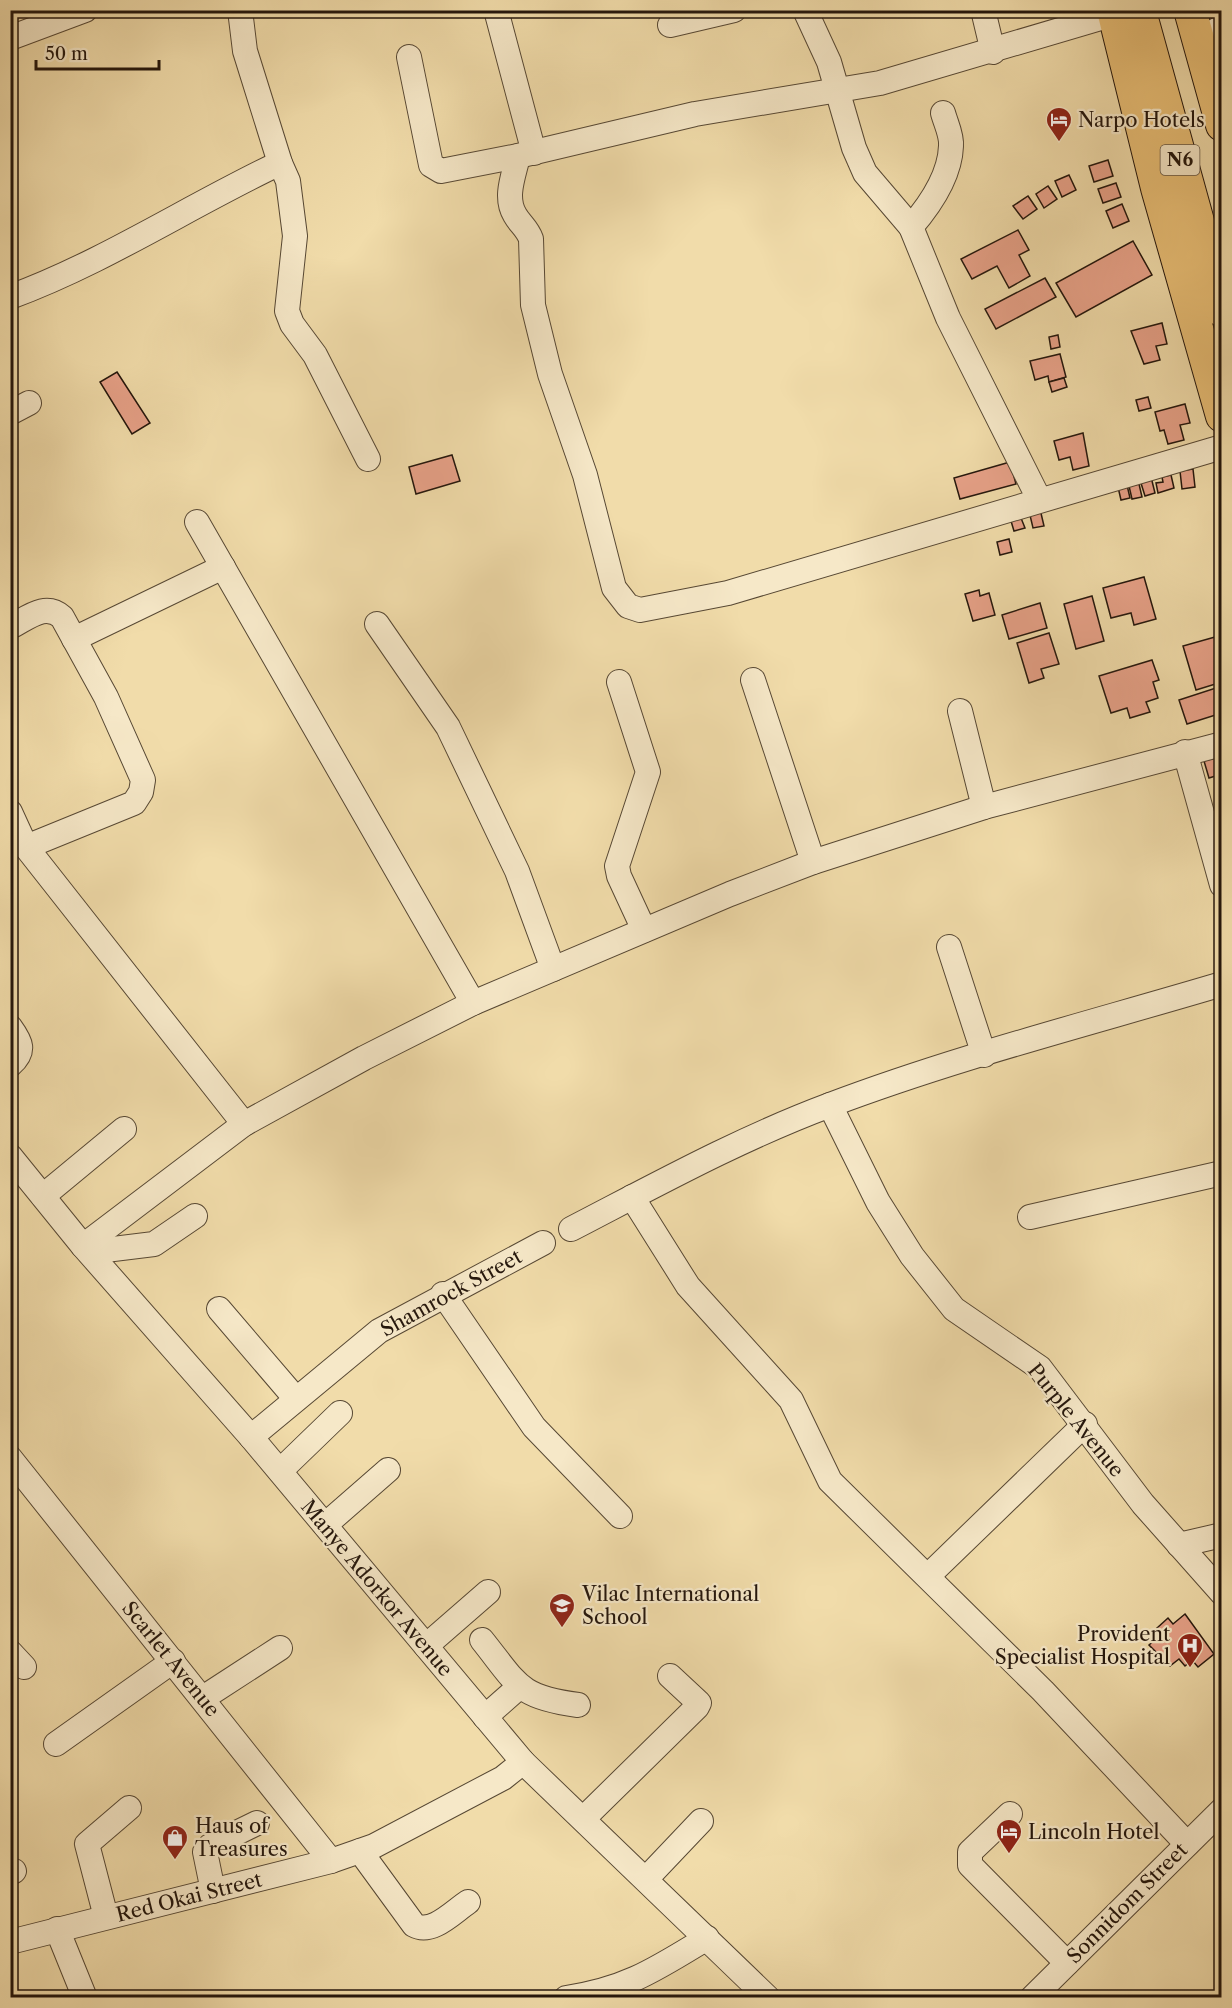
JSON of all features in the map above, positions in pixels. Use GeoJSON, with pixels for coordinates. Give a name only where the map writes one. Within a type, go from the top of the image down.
{"type":"FeatureCollection","features":[{"type":"Feature","properties":{"kind":"highway","name":"N6"},"geometry":{"type":"LineString","coordinates":[[1159,10],[1221,231]]}},
{"type":"Feature","properties":{"kind":"highway","name":"N6"},"geometry":{"type":"LineString","coordinates":[[1122,12],[1221,310]]}},
{"type":"Feature","properties":{"kind":"main road"},"geometry":{"type":"LineString","coordinates":[[1122,12],[1157,188],[1221,416]]}},
{"type":"Feature","properties":{"kind":"main road"},"geometry":{"type":"LineString","coordinates":[[1203,26],[1221,125]]}},
{"type":"Feature","properties":{"kind":"street"},"geometry":{"type":"LineString","coordinates":[[10,38],[85,10]]}},
{"type":"Feature","properties":{"kind":"street"},"geometry":{"type":"LineString","coordinates":[[240,10],[245,51],[280,163],[288,181],[295,236],[287,311],[292,324],[315,355],[368,459]]}},
{"type":"Feature","properties":{"kind":"street"},"geometry":{"type":"LineString","coordinates":[[496,10],[526,155],[510,201],[513,212],[527,229],[531,239],[534,305],[550,374],[585,475],[614,588],[628,606],[640,610],[728,593],[1039,499],[1221,447]]}},
{"type":"Feature","properties":{"kind":"street"},"geometry":{"type":"LineString","coordinates":[[670,25],[735,10]]}},
{"type":"Feature","properties":{"kind":"street"},"geometry":{"type":"LineString","coordinates":[[805,10],[829,62],[854,148],[865,173],[911,227],[948,318],[1039,499]]}},
{"type":"Feature","properties":{"kind":"street"},"geometry":{"type":"LineString","coordinates":[[983,10],[993,52]]}},
{"type":"Feature","properties":{"kind":"street"},"geometry":{"type":"LineString","coordinates":[[410,57],[431,165],[435,169],[456,170],[695,114],[880,83],[993,52],[1122,12]]}},
{"type":"Feature","properties":{"kind":"street"},"geometry":{"type":"LineString","coordinates":[[911,227],[930,203],[946,171],[951,144],[943,113]]}},
{"type":"Feature","properties":{"kind":"street"},"geometry":{"type":"LineString","coordinates":[[10,297],[39,287],[155,230],[223,190],[280,163]]}},
{"type":"Feature","properties":{"kind":"street"},"geometry":{"type":"LineString","coordinates":[[197,522],[473,1003]]}},
{"type":"Feature","properties":{"kind":"street"},"geometry":{"type":"LineString","coordinates":[[74,639],[223,567]]}},
{"type":"Feature","properties":{"kind":"street"},"geometry":{"type":"LineString","coordinates":[[10,627],[47,609],[54,610],[62,617],[106,697],[143,780],[141,792],[134,803],[26,847]]}},
{"type":"Feature","properties":{"kind":"street"},"geometry":{"type":"LineString","coordinates":[[377,624],[448,727],[517,871],[553,969]]}},
{"type":"Feature","properties":{"kind":"street"},"geometry":{"type":"LineString","coordinates":[[753,680],[813,862]]}},
{"type":"Feature","properties":{"kind":"street"},"geometry":{"type":"LineString","coordinates":[[619,682],[648,772],[617,866],[619,876],[644,930]]}},
{"type":"Feature","properties":{"kind":"street"},"geometry":{"type":"LineString","coordinates":[[960,711],[984,807]]}},
{"type":"Feature","properties":{"kind":"street"},"geometry":{"type":"LineString","coordinates":[[86,1249],[244,1124],[364,1058],[473,1003],[644,930],[813,862],[984,807],[1221,744]]}},
{"type":"Feature","properties":{"kind":"street"},"geometry":{"type":"LineString","coordinates":[[1185,752],[1221,885]]}},
{"type":"Feature","properties":{"kind":"street"},"geometry":{"type":"LineString","coordinates":[[10,812],[26,847],[244,1124]]}},
{"type":"Feature","properties":{"kind":"street"},"geometry":{"type":"LineString","coordinates":[[949,947],[984,1055]]}},
{"type":"Feature","properties":{"kind":"street"},"geometry":{"type":"LineString","coordinates":[[571,1229],[727,1147],[830,1105],[984,1055],[1221,984]]}},
{"type":"Feature","properties":{"kind":"street"},"geometry":{"type":"LineString","coordinates":[[10,1027],[21,1044],[22,1051],[10,1065]]}},
{"type":"Feature","properties":{"kind":"street","name":"Purple Avenue"},"geometry":{"type":"LineString","coordinates":[[830,1105],[878,1202],[912,1256],[954,1309],[1040,1368],[1085,1424],[1143,1504],[1221,1593]]}},
{"type":"Feature","properties":{"kind":"street"},"geometry":{"type":"LineString","coordinates":[[43,1196],[124,1129]]}},
{"type":"Feature","properties":{"kind":"street","name":"Manye Adorkor Avenue"},"geometry":{"type":"LineString","coordinates":[[10,1156],[86,1249],[280,1471],[523,1762],[768,1998]]}},
{"type":"Feature","properties":{"kind":"street"},"geometry":{"type":"LineString","coordinates":[[1030,1217],[1221,1173]]}},
{"type":"Feature","properties":{"kind":"street"},"geometry":{"type":"LineString","coordinates":[[632,1197],[688,1286],[791,1400],[830,1481],[1043,1691],[1187,1844]]}},
{"type":"Feature","properties":{"kind":"street"},"geometry":{"type":"LineString","coordinates":[[86,1249],[154,1244],[195,1216]]}},
{"type":"Feature","properties":{"kind":"street","name":"Shamrock Street"},"geometry":{"type":"LineString","coordinates":[[251,1437],[379,1331],[443,1294],[543,1243]]}},
{"type":"Feature","properties":{"kind":"street"},"geometry":{"type":"LineString","coordinates":[[443,1294],[534,1427],[620,1516]]}},
{"type":"Feature","properties":{"kind":"street"},"geometry":{"type":"LineString","coordinates":[[219,1310],[296,1399]]}},
{"type":"Feature","properties":{"kind":"street"},"geometry":{"type":"LineString","coordinates":[[280,1471],[340,1413]]}},
{"type":"Feature","properties":{"kind":"street"},"geometry":{"type":"LineString","coordinates":[[928,1576],[1085,1424]]}},
{"type":"Feature","properties":{"kind":"street"},"geometry":{"type":"LineString","coordinates":[[325,1525],[388,1470]]}},
{"type":"Feature","properties":{"kind":"street","name":"Scarlet Avenue"},"geometry":{"type":"LineString","coordinates":[[15,1471],[203,1698],[331,1861]]}},
{"type":"Feature","properties":{"kind":"street"},"geometry":{"type":"LineString","coordinates":[[1179,1545],[1221,1535]]}},
{"type":"Feature","properties":{"kind":"street"},"geometry":{"type":"LineString","coordinates":[[426,1646],[488,1592]]}},
{"type":"Feature","properties":{"kind":"street"},"geometry":{"type":"LineString","coordinates":[[482,1640],[519,1687],[543,1700],[578,1705]]}},
{"type":"Feature","properties":{"kind":"street"},"geometry":{"type":"LineString","coordinates":[[203,1698],[280,1648]]}},
{"type":"Feature","properties":{"kind":"street"},"geometry":{"type":"LineString","coordinates":[[56,1744],[173,1661]]}},
{"type":"Feature","properties":{"kind":"street"},"geometry":{"type":"LineString","coordinates":[[583,1819],[698,1707],[699,1703],[670,1676]]}},
{"type":"Feature","properties":{"kind":"street"},"geometry":{"type":"LineString","coordinates":[[485,1716],[519,1687]]}},
{"type":"Feature","properties":{"kind":"street","name":"Red Okai Street"},"geometry":{"type":"LineString","coordinates":[[10,1942],[331,1861],[360,1851],[490,1785],[523,1762]]}},
{"type":"Feature","properties":{"kind":"street"},"geometry":{"type":"LineString","coordinates":[[106,1917],[87,1844],[129,1808]]}},
{"type":"Feature","properties":{"kind":"street","name":"Sonnidom Street"},"geometry":{"type":"LineString","coordinates":[[1032,1998],[1221,1809]]}},
{"type":"Feature","properties":{"kind":"street"},"geometry":{"type":"LineString","coordinates":[[1010,1814],[970,1852],[970,1865],[1066,1963]]}},
{"type":"Feature","properties":{"kind":"street"},"geometry":{"type":"LineString","coordinates":[[646,1879],[700,1821]]}},
{"type":"Feature","properties":{"kind":"street"},"geometry":{"type":"LineString","coordinates":[[213,1891],[204,1852],[210,1846],[257,1823]]}},
{"type":"Feature","properties":{"kind":"street"},"geometry":{"type":"LineString","coordinates":[[360,1851],[414,1925],[421,1929],[430,1928],[468,1902]]}},
{"type":"Feature","properties":{"kind":"street"},"geometry":{"type":"LineString","coordinates":[[57,1929],[85,1998]]}},
{"type":"Feature","properties":{"kind":"street"},"geometry":{"type":"LineString","coordinates":[[566,1998],[598,1992],[640,1979],[707,1938]]}},
{"type":"Feature","properties":{"kind":"building"},"geometry":{"type":"Polygon","coordinates":[[[1108,160],[1113,176],[1094,182],[1089,166],[1108,160]]]}},
{"type":"Feature","properties":{"kind":"building"},"geometry":{"type":"Polygon","coordinates":[[[1069,175],[1076,190],[1062,197],[1055,181],[1069,175]]]}},
{"type":"Feature","properties":{"kind":"building"},"geometry":{"type":"Polygon","coordinates":[[[1116,183],[1121,197],[1103,203],[1098,189],[1116,183]]]}},
{"type":"Feature","properties":{"kind":"building"},"geometry":{"type":"Polygon","coordinates":[[[1048,186],[1057,199],[1044,208],[1036,194],[1048,186]]]}},
{"type":"Feature","properties":{"kind":"building"},"geometry":{"type":"Polygon","coordinates":[[[1028,196],[1037,209],[1023,219],[1013,206],[1028,196]]]}},
{"type":"Feature","properties":{"kind":"building"},"geometry":{"type":"Polygon","coordinates":[[[1122,204],[1129,221],[1113,228],[1106,211],[1122,204]]]}},
{"type":"Feature","properties":{"kind":"building"},"geometry":{"type":"Polygon","coordinates":[[[1018,230],[1029,250],[1019,255],[1030,276],[1009,288],[997,266],[972,279],[961,259],[1018,230]]]}},
{"type":"Feature","properties":{"kind":"building"},"geometry":{"type":"Polygon","coordinates":[[[1133,241],[1152,275],[1076,317],[1056,283],[1133,241]]]}},
{"type":"Feature","properties":{"kind":"building"},"geometry":{"type":"Polygon","coordinates":[[[1045,278],[1056,297],[996,329],[985,309],[1045,278]]]}},
{"type":"Feature","properties":{"kind":"building"},"geometry":{"type":"Polygon","coordinates":[[[1162,323],[1167,344],[1156,346],[1160,360],[1144,364],[1131,331],[1162,323]]]}},
{"type":"Feature","properties":{"kind":"building"},"geometry":{"type":"Polygon","coordinates":[[[1058,335],[1060,347],[1051,349],[1049,337],[1058,335]]]}},
{"type":"Feature","properties":{"kind":"building"},"geometry":{"type":"Polygon","coordinates":[[[1060,354],[1066,377],[1049,382],[1048,376],[1035,380],[1030,361],[1060,354]]]}},
{"type":"Feature","properties":{"kind":"building"},"geometry":{"type":"Polygon","coordinates":[[[117,372],[150,423],[132,434],[100,382],[117,372]]]}},
{"type":"Feature","properties":{"kind":"building"},"geometry":{"type":"Polygon","coordinates":[[[1064,378],[1067,387],[1052,392],[1049,382],[1064,378]]]}},
{"type":"Feature","properties":{"kind":"building"},"geometry":{"type":"Polygon","coordinates":[[[1148,397],[1151,408],[1139,411],[1136,400],[1148,397]]]}},
{"type":"Feature","properties":{"kind":"building"},"geometry":{"type":"Polygon","coordinates":[[[1185,404],[1190,423],[1180,425],[1184,440],[1168,444],[1164,430],[1160,431],[1155,412],[1185,404]]]}},
{"type":"Feature","properties":{"kind":"building"},"geometry":{"type":"Polygon","coordinates":[[[1083,433],[1089,466],[1073,470],[1070,457],[1059,460],[1054,441],[1083,433]]]}},
{"type":"Feature","properties":{"kind":"building"},"geometry":{"type":"Polygon","coordinates":[[[452,455],[460,481],[416,494],[409,467],[452,455]]]}},
{"type":"Feature","properties":{"kind":"building"},"geometry":{"type":"Polygon","coordinates":[[[1010,462],[1016,484],[960,499],[954,478],[1010,462]]]}},
{"type":"Feature","properties":{"kind":"building"},"geometry":{"type":"Polygon","coordinates":[[[1193,469],[1195,487],[1182,489],[1180,471],[1193,469]]]}},
{"type":"Feature","properties":{"kind":"building"},"geometry":{"type":"Polygon","coordinates":[[[1171,475],[1174,488],[1158,493],[1156,483],[1163,482],[1162,477],[1171,475]]]}},
{"type":"Feature","properties":{"kind":"building"},"geometry":{"type":"Polygon","coordinates":[[[1151,477],[1155,493],[1145,496],[1140,480],[1151,477]]]}},
{"type":"Feature","properties":{"kind":"building"},"geometry":{"type":"Polygon","coordinates":[[[1139,484],[1142,497],[1132,499],[1129,486],[1139,484]]]}},
{"type":"Feature","properties":{"kind":"building"},"geometry":{"type":"Polygon","coordinates":[[[1127,485],[1130,498],[1121,500],[1118,487],[1127,485]]]}},
{"type":"Feature","properties":{"kind":"building"},"geometry":{"type":"Polygon","coordinates":[[[1040,509],[1044,526],[1033,528],[1029,511],[1040,509]]]}},
{"type":"Feature","properties":{"kind":"building"},"geometry":{"type":"Polygon","coordinates":[[[1021,518],[1025,528],[1014,531],[1011,521],[1021,518]]]}},
{"type":"Feature","properties":{"kind":"building"},"geometry":{"type":"Polygon","coordinates":[[[1009,539],[1012,552],[1000,555],[997,542],[1009,539]]]}},
{"type":"Feature","properties":{"kind":"building"},"geometry":{"type":"Polygon","coordinates":[[[1144,577],[1156,619],[1134,625],[1131,613],[1111,618],[1103,588],[1144,577]]]}},
{"type":"Feature","properties":{"kind":"building"},"geometry":{"type":"Polygon","coordinates":[[[979,590],[980,596],[989,593],[995,615],[973,621],[965,594],[979,590]]]}},
{"type":"Feature","properties":{"kind":"building"},"geometry":{"type":"Polygon","coordinates":[[[1092,596],[1104,641],[1076,649],[1064,604],[1092,596]]]}},
{"type":"Feature","properties":{"kind":"building"},"geometry":{"type":"Polygon","coordinates":[[[1040,603],[1047,628],[1009,639],[1002,615],[1040,603]]]}},
{"type":"Feature","properties":{"kind":"building"},"geometry":{"type":"Polygon","coordinates":[[[1049,633],[1059,664],[1041,669],[1044,678],[1029,683],[1017,643],[1049,633]]]}},
{"type":"Feature","properties":{"kind":"building"},"geometry":{"type":"Polygon","coordinates":[[[1222,635],[1222,650],[1217,651],[1222,667],[1222,682],[1196,690],[1183,646],[1222,635]]]}},
{"type":"Feature","properties":{"kind":"building"},"geometry":{"type":"Polygon","coordinates":[[[1152,660],[1159,680],[1153,682],[1158,698],[1146,702],[1150,712],[1130,718],[1127,708],[1111,713],[1099,676],[1152,660]]]}},
{"type":"Feature","properties":{"kind":"building"},"geometry":{"type":"Polygon","coordinates":[[[1222,686],[1222,713],[1187,724],[1179,700],[1222,686]]]}},
{"type":"Feature","properties":{"kind":"building"},"geometry":{"type":"Polygon","coordinates":[[[1222,756],[1222,774],[1209,778],[1204,761],[1222,756]]]}},
{"type":"Feature","properties":{"kind":"building"},"geometry":{"type":"Polygon","coordinates":[[[1185,1614],[1214,1654],[1198,1667],[1192,1660],[1185,1666],[1179,1659],[1170,1666],[1149,1645],[1162,1634],[1157,1628],[1168,1618],[1173,1624],[1185,1614]]]}},
{"type":"Feature","properties":{"kind":"place","name":"Narpo Hotels"},"geometry":{"type":"Point","coordinates":[1059,143]}},
{"type":"Feature","properties":{"kind":"place","name":"Vilac International School"},"geometry":{"type":"Point","coordinates":[562,1629]}},
{"type":"Feature","properties":{"kind":"place","name":"Provident Specialist Hospital"},"geometry":{"type":"Point","coordinates":[1190,1669]}},
{"type":"Feature","properties":{"kind":"place","name":"Lincoln Hotel"},"geometry":{"type":"Point","coordinates":[1009,1855]}},
{"type":"Feature","properties":{"kind":"place","name":"Haus of Treasures"},"geometry":{"type":"Point","coordinates":[175,1861]}}]}
